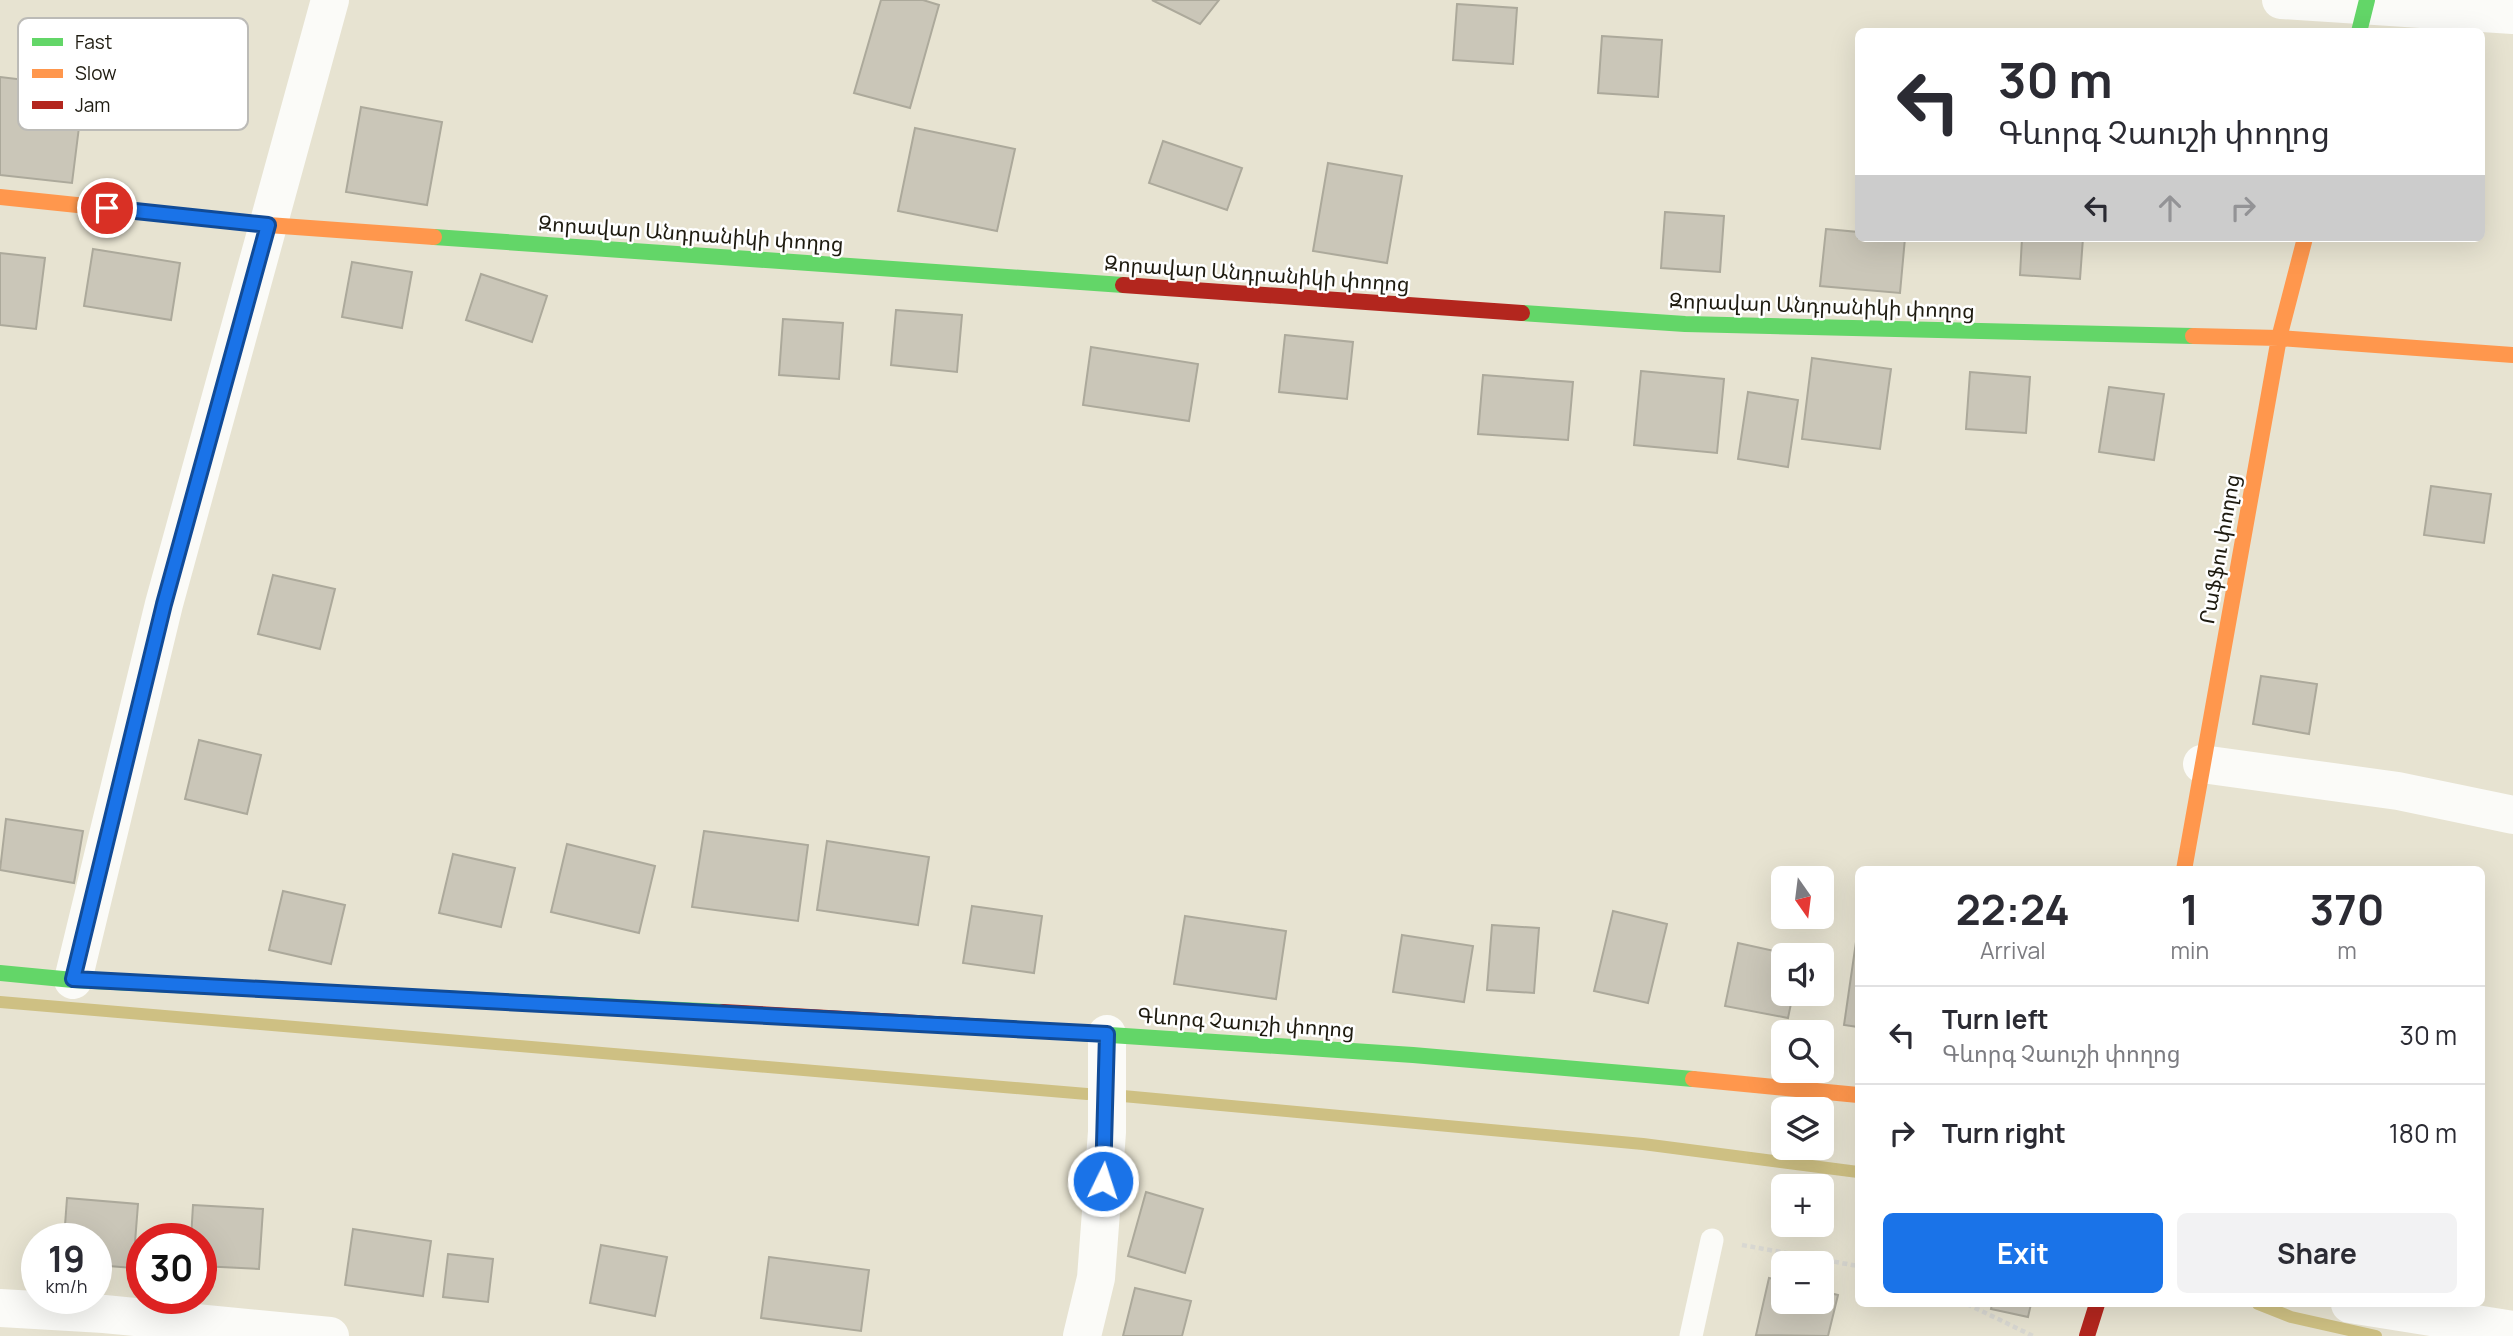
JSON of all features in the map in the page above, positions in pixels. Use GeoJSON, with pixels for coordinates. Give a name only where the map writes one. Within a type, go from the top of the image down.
{"type":"FeatureCollection","features":[{"type":"Feature","properties":{"kind":"street"},"geometry":{"type":"LineString","coordinates":[[73,979],[164,604],[330,0]]}},
{"type":"Feature","properties":{"kind":"street"},"geometry":{"type":"LineString","coordinates":[[2281,0],[2364,13],[2513,15]]}},
{"type":"Feature","properties":{"kind":"street","name":"Զորավար Անդրանիկի փողոց"},"geometry":{"type":"LineString","coordinates":[[0,197],[268,225],[1685,324],[2279,338],[2513,355]]}},
{"type":"Feature","properties":{"kind":"street","name":"Րաֆֆու փողոց"},"geometry":{"type":"LineString","coordinates":[[2185,866],[2279,338],[2304,242]]}},
{"type":"Feature","properties":{"kind":"street"},"geometry":{"type":"LineString","coordinates":[[2202,765],[2398,791],[2513,815]]}},
{"type":"Feature","properties":{"kind":"street","name":"Գևորգ Չաուշի փողոց"},"geometry":{"type":"LineString","coordinates":[[0,973],[1107,1034],[1610,1069],[1855,1095]]}},
{"type":"Feature","properties":{"kind":"street"},"geometry":{"type":"LineString","coordinates":[[1082,1336],[1096,1278],[1107,1132],[1107,1034]]}},
{"type":"Feature","properties":{"kind":"street"},"geometry":{"type":"LineString","coordinates":[[2087,1336],[2096,1307]]}},
{"type":"Feature","properties":{"kind":"street"},"geometry":{"type":"LineString","coordinates":[[2369,1307],[2513,1330]]}},
{"type":"Feature","properties":{"kind":"street"},"geometry":{"type":"LineString","coordinates":[[0,1308],[104,1314],[330,1336]]}},
{"type":"Feature","properties":{"kind":"lane"},"geometry":{"type":"LineString","coordinates":[[1691,1336],[1712,1240]]}},
{"type":"Feature","properties":{"kind":"path"},"geometry":{"type":"LineString","coordinates":[[1712,1240],[1855,1265]]}},
{"type":"Feature","properties":{"kind":"path"},"geometry":{"type":"LineString","coordinates":[[1973,1307],[2032,1336]]}},
{"type":"Feature","properties":{"kind":"building"},"geometry":{"type":"Polygon","coordinates":[[[881,0],[923,0],[939,5],[910,108],[854,93],[881,0]]]}},
{"type":"Feature","properties":{"kind":"building"},"geometry":{"type":"Polygon","coordinates":[[[1152,0],[1219,0],[1200,24],[1152,0]]]}},
{"type":"Feature","properties":{"kind":"building"},"geometry":{"type":"Polygon","coordinates":[[[1457,4],[1517,8],[1513,64],[1453,60],[1457,4]]]}},
{"type":"Feature","properties":{"kind":"building"},"geometry":{"type":"Polygon","coordinates":[[[1602,36],[1662,40],[1658,97],[1598,93],[1602,36]]]}},
{"type":"Feature","properties":{"kind":"building"},"geometry":{"type":"Polygon","coordinates":[[[0,77],[18,79],[18,130],[79,130],[72,183],[0,175],[0,77]]]}},
{"type":"Feature","properties":{"kind":"building"},"geometry":{"type":"Polygon","coordinates":[[[361,107],[442,122],[427,205],[346,192],[361,107]]]}},
{"type":"Feature","properties":{"kind":"building"},"geometry":{"type":"Polygon","coordinates":[[[915,128],[1015,149],[997,231],[898,211],[915,128]]]}},
{"type":"Feature","properties":{"kind":"building"},"geometry":{"type":"Polygon","coordinates":[[[1163,141],[1242,168],[1227,210],[1149,183],[1163,141]]]}},
{"type":"Feature","properties":{"kind":"building"},"geometry":{"type":"Polygon","coordinates":[[[1328,163],[1402,176],[1387,263],[1313,251],[1328,163]]]}},
{"type":"Feature","properties":{"kind":"building"},"geometry":{"type":"Polygon","coordinates":[[[1665,212],[1724,216],[1720,272],[1661,268],[1665,212]]]}},
{"type":"Feature","properties":{"kind":"building"},"geometry":{"type":"Polygon","coordinates":[[[1826,229],[1855,232],[1855,242],[1905,242],[1900,293],[1820,286],[1826,229]]]}},
{"type":"Feature","properties":{"kind":"building"},"geometry":{"type":"Polygon","coordinates":[[[2022,242],[2083,242],[2080,279],[2020,275],[2022,242]]]}},
{"type":"Feature","properties":{"kind":"building"},"geometry":{"type":"Polygon","coordinates":[[[93,249],[180,263],[171,320],[84,306],[93,249]]]}},
{"type":"Feature","properties":{"kind":"building"},"geometry":{"type":"Polygon","coordinates":[[[0,253],[45,258],[36,329],[0,325],[0,253]]]}},
{"type":"Feature","properties":{"kind":"building"},"geometry":{"type":"Polygon","coordinates":[[[352,262],[412,272],[402,328],[342,317],[352,262]]]}},
{"type":"Feature","properties":{"kind":"building"},"geometry":{"type":"Polygon","coordinates":[[[481,274],[547,296],[532,342],[466,320],[481,274]]]}},
{"type":"Feature","properties":{"kind":"building"},"geometry":{"type":"Polygon","coordinates":[[[896,310],[962,315],[957,372],[891,365],[896,310]]]}},
{"type":"Feature","properties":{"kind":"building"},"geometry":{"type":"Polygon","coordinates":[[[783,319],[843,323],[839,379],[779,375],[783,319]]]}},
{"type":"Feature","properties":{"kind":"building"},"geometry":{"type":"Polygon","coordinates":[[[1285,335],[1353,342],[1347,399],[1279,392],[1285,335]]]}},
{"type":"Feature","properties":{"kind":"building"},"geometry":{"type":"Polygon","coordinates":[[[1091,347],[1198,364],[1189,421],[1083,405],[1091,347]]]}},
{"type":"Feature","properties":{"kind":"building"},"geometry":{"type":"Polygon","coordinates":[[[1812,358],[1891,369],[1880,449],[1802,439],[1812,358]]]}},
{"type":"Feature","properties":{"kind":"building"},"geometry":{"type":"Polygon","coordinates":[[[1641,371],[1724,379],[1717,453],[1634,445],[1641,371]]]}},
{"type":"Feature","properties":{"kind":"building"},"geometry":{"type":"Polygon","coordinates":[[[1970,372],[2030,377],[2026,433],[1966,429],[1970,372]]]}},
{"type":"Feature","properties":{"kind":"building"},"geometry":{"type":"Polygon","coordinates":[[[1483,375],[1573,382],[1568,440],[1478,434],[1483,375]]]}},
{"type":"Feature","properties":{"kind":"building"},"geometry":{"type":"Polygon","coordinates":[[[2109,387],[2164,394],[2154,460],[2099,452],[2109,387]]]}},
{"type":"Feature","properties":{"kind":"building"},"geometry":{"type":"Polygon","coordinates":[[[1748,392],[1798,400],[1788,467],[1738,459],[1748,392]]]}},
{"type":"Feature","properties":{"kind":"building"},"geometry":{"type":"Polygon","coordinates":[[[2431,486],[2491,494],[2484,543],[2424,535],[2431,486]]]}},
{"type":"Feature","properties":{"kind":"building"},"geometry":{"type":"Polygon","coordinates":[[[273,575],[335,589],[320,649],[258,634],[273,575]]]}},
{"type":"Feature","properties":{"kind":"building"},"geometry":{"type":"Polygon","coordinates":[[[2261,676],[2317,684],[2309,734],[2253,724],[2261,676]]]}},
{"type":"Feature","properties":{"kind":"building"},"geometry":{"type":"Polygon","coordinates":[[[199,740],[261,755],[247,814],[185,799],[199,740]]]}},
{"type":"Feature","properties":{"kind":"building"},"geometry":{"type":"Polygon","coordinates":[[[6,819],[83,831],[74,883],[0,870],[6,819]]]}},
{"type":"Feature","properties":{"kind":"building"},"geometry":{"type":"Polygon","coordinates":[[[704,831],[808,845],[798,921],[692,907],[704,831]]]}},
{"type":"Feature","properties":{"kind":"building"},"geometry":{"type":"Polygon","coordinates":[[[827,841],[929,857],[918,925],[817,910],[827,841]]]}},
{"type":"Feature","properties":{"kind":"building"},"geometry":{"type":"Polygon","coordinates":[[[567,844],[655,866],[639,933],[551,912],[567,844]]]}},
{"type":"Feature","properties":{"kind":"building"},"geometry":{"type":"Polygon","coordinates":[[[453,854],[515,868],[501,927],[439,913],[453,854]]]}},
{"type":"Feature","properties":{"kind":"building"},"geometry":{"type":"Polygon","coordinates":[[[283,891],[345,905],[331,964],[269,950],[283,891]]]}},
{"type":"Feature","properties":{"kind":"building"},"geometry":{"type":"Polygon","coordinates":[[[972,906],[1042,916],[1034,973],[963,963],[972,906]]]}},
{"type":"Feature","properties":{"kind":"building"},"geometry":{"type":"Polygon","coordinates":[[[1613,911],[1667,924],[1648,1003],[1594,991],[1613,911]]]}},
{"type":"Feature","properties":{"kind":"building"},"geometry":{"type":"Polygon","coordinates":[[[1185,916],[1286,931],[1276,999],[1174,984],[1185,916]]]}},
{"type":"Feature","properties":{"kind":"building"},"geometry":{"type":"Polygon","coordinates":[[[1492,925],[1539,928],[1534,993],[1487,990],[1492,925]]]}},
{"type":"Feature","properties":{"kind":"building"},"geometry":{"type":"Polygon","coordinates":[[[1402,935],[1473,946],[1464,1002],[1393,992],[1402,935]]]}},
{"type":"Feature","properties":{"kind":"building"},"geometry":{"type":"Polygon","coordinates":[[[1738,943],[1771,950],[1771,1006],[1790,1006],[1788,1018],[1725,1006],[1738,943]]]}},
{"type":"Feature","properties":{"kind":"building"},"geometry":{"type":"Polygon","coordinates":[[[1855,949],[1855,1027],[1844,1025],[1855,949]]]}},
{"type":"Feature","properties":{"kind":"building"},"geometry":{"type":"Polygon","coordinates":[[[1146,1192],[1203,1209],[1185,1273],[1128,1256],[1146,1192]]]}},
{"type":"Feature","properties":{"kind":"building"},"geometry":{"type":"Polygon","coordinates":[[[67,1198],[138,1204],[137,1223],[126,1223],[126,1267],[112,1266],[112,1223],[65,1223],[67,1198]]]}},
{"type":"Feature","properties":{"kind":"building"},"geometry":{"type":"Polygon","coordinates":[[[193,1205],[263,1209],[259,1269],[217,1267],[217,1223],[192,1223],[193,1205]]]}},
{"type":"Feature","properties":{"kind":"building"},"geometry":{"type":"Polygon","coordinates":[[[353,1229],[431,1241],[423,1296],[345,1285],[353,1229]]]}},
{"type":"Feature","properties":{"kind":"building"},"geometry":{"type":"Polygon","coordinates":[[[601,1245],[667,1257],[655,1316],[590,1303],[601,1245]]]}},
{"type":"Feature","properties":{"kind":"building"},"geometry":{"type":"Polygon","coordinates":[[[448,1254],[493,1259],[488,1302],[443,1297],[448,1254]]]}},
{"type":"Feature","properties":{"kind":"building"},"geometry":{"type":"Polygon","coordinates":[[[769,1257],[869,1270],[861,1331],[761,1318],[769,1257]]]}},
{"type":"Feature","properties":{"kind":"building"},"geometry":{"type":"Polygon","coordinates":[[[1769,1278],[1771,1314],[1833,1314],[1828,1336],[1756,1335],[1769,1278]]]}},
{"type":"Feature","properties":{"kind":"building"},"geometry":{"type":"Polygon","coordinates":[[[1135,1288],[1191,1301],[1182,1336],[1123,1336],[1135,1288]]]}},
{"type":"Feature","properties":{"kind":"building"},"geometry":{"type":"Polygon","coordinates":[[[1834,1294],[1838,1295],[1834,1311],[1834,1294]]]}},
{"type":"Feature","properties":{"kind":"building"},"geometry":{"type":"Polygon","coordinates":[[[1991,1307],[2030,1307],[2028,1317],[1991,1307]]]}},
{"type":"Feature","properties":{"kind":"waterway"},"geometry":{"type":"LineString","coordinates":[[0,1002],[1087,1094]]}},
{"type":"Feature","properties":{"kind":"waterway"},"geometry":{"type":"LineString","coordinates":[[1112,1095],[1643,1144],[1855,1172]]}},
{"type":"Feature","properties":{"kind":"waterway"},"geometry":{"type":"LineString","coordinates":[[2266,1307],[2291,1317],[2376,1336]]}},
{"type":"Feature","properties":{"kind":"traffic: fast"},"geometry":{"type":"LineString","coordinates":[[2360,28],[2367,0]]}},
{"type":"Feature","properties":{"kind":"traffic: fast"},"geometry":{"type":"LineString","coordinates":[[434,237],[1123,285]]}},
{"type":"Feature","properties":{"kind":"traffic: fast"},"geometry":{"type":"LineString","coordinates":[[1522,313],[1685,324],[2193,336]]}},
{"type":"Feature","properties":{"kind":"traffic: fast"},"geometry":{"type":"LineString","coordinates":[[0,973],[73,980],[723,1012]]}},
{"type":"Feature","properties":{"kind":"traffic: fast"},"geometry":{"type":"LineString","coordinates":[[988,1027],[1413,1055],[1693,1079]]}},
{"type":"Feature","properties":{"kind":"traffic: slow"},"geometry":{"type":"LineString","coordinates":[[0,197],[268,225],[434,237]]}},
{"type":"Feature","properties":{"kind":"traffic: slow"},"geometry":{"type":"LineString","coordinates":[[2185,866],[2279,338],[2304,242]]}},
{"type":"Feature","properties":{"kind":"traffic: slow"},"geometry":{"type":"LineString","coordinates":[[2193,336],[2279,338],[2513,355]]}},
{"type":"Feature","properties":{"kind":"traffic: slow"},"geometry":{"type":"LineString","coordinates":[[1693,1079],[1855,1095]]}},
{"type":"Feature","properties":{"kind":"traffic: jam"},"geometry":{"type":"LineString","coordinates":[[1123,285],[1522,313]]}},
{"type":"Feature","properties":{"kind":"traffic: jam"},"geometry":{"type":"LineString","coordinates":[[723,1012],[988,1027]]}},
{"type":"Feature","properties":{"kind":"traffic: jam"},"geometry":{"type":"LineString","coordinates":[[2087,1336],[2096,1307]]}},
{"type":"Feature","properties":{"kind":"route"},"geometry":{"type":"LineString","coordinates":[[107,208],[268,225],[164,604],[73,979],[1107,1034],[1107,1132],[1103,1181]]}}]}
